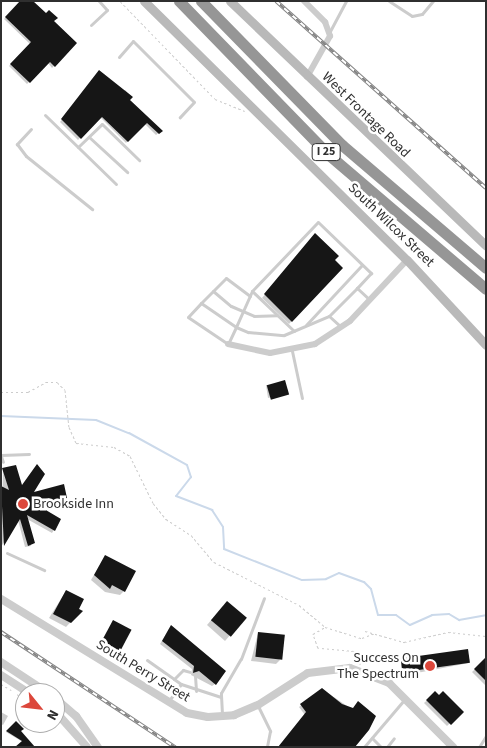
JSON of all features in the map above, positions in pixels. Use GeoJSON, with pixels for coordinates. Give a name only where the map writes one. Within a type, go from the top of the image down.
{"type":"FeatureCollection","features":[{"type":"Feature","properties":{"kind":"highway","name":"I 25"},"geometry":{"type":"LineString","coordinates":[[179,1],[329,155],[486,289]]}},
{"type":"Feature","properties":{"kind":"highway","name":"I 25"},"geometry":{"type":"LineString","coordinates":[[201,1],[342,145],[486,268]]}},
{"type":"Feature","properties":{"kind":"main road","name":"South Wilcox Street"},"geometry":{"type":"LineString","coordinates":[[144,1],[258,115],[408,260],[486,345]]}},
{"type":"Feature","properties":{"kind":"main road","name":"West Frontage Road"},"geometry":{"type":"LineString","coordinates":[[230,1],[307,78],[486,246]]}},
{"type":"Feature","properties":{"kind":"street"},"geometry":{"type":"LineString","coordinates":[[304,1],[329,33],[307,78]]}},
{"type":"Feature","properties":{"kind":"street"},"geometry":{"type":"LineString","coordinates":[[228,344],[255,352],[292,351],[315,344],[342,328],[408,260]]}},
{"type":"Feature","properties":{"kind":"street","name":"South Perry Street"},"geometry":{"type":"LineString","coordinates":[[1,599],[167,703],[197,716],[222,717],[258,706],[308,672],[330,667],[359,670],[383,678],[406,698],[453,747]]}},
{"type":"Feature","properties":{"kind":"street"},"geometry":{"type":"LineString","coordinates":[[1,662],[33,683]]}},
{"type":"Feature","properties":{"kind":"street"},"geometry":{"type":"LineString","coordinates":[[1,675],[15,684]]}},
{"type":"Feature","properties":{"kind":"street"},"geometry":{"type":"LineString","coordinates":[[65,707],[76,716],[98,747]]}},
{"type":"Feature","properties":{"kind":"street"},"geometry":{"type":"LineString","coordinates":[[65,722],[87,747]]}},
{"type":"Feature","properties":{"kind":"lane"},"geometry":{"type":"LineString","coordinates":[[91,24],[107,10],[99,1]]}},
{"type":"Feature","properties":{"kind":"lane"},"geometry":{"type":"LineString","coordinates":[[329,33],[346,1]]}},
{"type":"Feature","properties":{"kind":"lane"},"geometry":{"type":"LineString","coordinates":[[389,1],[412,16],[422,14],[433,1]]}},
{"type":"Feature","properties":{"kind":"lane"},"geometry":{"type":"LineString","coordinates":[[119,57],[133,42],[194,102],[180,117]]}},
{"type":"Feature","properties":{"kind":"lane"},"geometry":{"type":"LineString","coordinates":[[45,115],[116,184]]}},
{"type":"Feature","properties":{"kind":"lane"},"geometry":{"type":"LineString","coordinates":[[78,147],[102,124],[138,160]]}},
{"type":"Feature","properties":{"kind":"lane"},"geometry":{"type":"LineString","coordinates":[[31,129],[17,144],[92,209]]}},
{"type":"Feature","properties":{"kind":"lane"},"geometry":{"type":"LineString","coordinates":[[89,137],[127,172]]}},
{"type":"Feature","properties":{"kind":"lane"},"geometry":{"type":"LineString","coordinates":[[201,303],[236,327],[265,335],[294,332],[330,316],[371,273],[318,222],[252,291],[250,296],[243,312],[236,327],[228,344],[188,317],[201,303],[226,278],[250,296]]}},
{"type":"Feature","properties":{"kind":"lane"},"geometry":{"type":"LineString","coordinates":[[304,327],[362,265]]}},
{"type":"Feature","properties":{"kind":"lane"},"geometry":{"type":"LineString","coordinates":[[357,288],[370,300]]}},
{"type":"Feature","properties":{"kind":"lane"},"geometry":{"type":"LineString","coordinates":[[213,291],[243,312],[265,318],[277,315]]}},
{"type":"Feature","properties":{"kind":"lane"},"geometry":{"type":"LineString","coordinates":[[252,291],[294,332]]}},
{"type":"Feature","properties":{"kind":"lane"},"geometry":{"type":"LineString","coordinates":[[330,316],[342,328]]}},
{"type":"Feature","properties":{"kind":"lane"},"geometry":{"type":"LineString","coordinates":[[292,351],[302,398]]}},
{"type":"Feature","properties":{"kind":"lane"},"geometry":{"type":"LineString","coordinates":[[2,462],[1,456],[29,454]]}},
{"type":"Feature","properties":{"kind":"lane"},"geometry":{"type":"LineString","coordinates":[[7,553],[44,570]]}},
{"type":"Feature","properties":{"kind":"lane"},"geometry":{"type":"LineString","coordinates":[[222,717],[221,697],[264,598]]}},
{"type":"Feature","properties":{"kind":"lane"},"geometry":{"type":"LineString","coordinates":[[147,660],[181,684],[196,691],[221,697]]}},
{"type":"Feature","properties":{"kind":"lane"},"geometry":{"type":"LineString","coordinates":[[174,679],[183,670],[190,672]]}},
{"type":"Feature","properties":{"kind":"lane"},"geometry":{"type":"LineString","coordinates":[[195,676],[196,691]]}},
{"type":"Feature","properties":{"kind":"lane"},"geometry":{"type":"LineString","coordinates":[[167,703],[181,684]]}},
{"type":"Feature","properties":{"kind":"lane"},"geometry":{"type":"LineString","coordinates":[[364,747],[406,698]]}},
{"type":"Feature","properties":{"kind":"lane"},"geometry":{"type":"LineString","coordinates":[[258,706],[270,731],[267,747]]}},
{"type":"Feature","properties":{"kind":"lane"},"geometry":{"type":"LineString","coordinates":[[479,747],[486,736]]}},
{"type":"Feature","properties":{"kind":"lane"},"geometry":{"type":"LineString","coordinates":[[372,738],[381,747]]}},
{"type":"Feature","properties":{"kind":"lane"},"geometry":{"type":"LineString","coordinates":[[387,747],[394,738]]}},
{"type":"Feature","properties":{"kind":"lane"},"geometry":{"type":"LineString","coordinates":[[482,742],[486,746]]}},
{"type":"Feature","properties":{"kind":"path"},"geometry":{"type":"LineString","coordinates":[[120,1],[215,99],[230,108],[258,115]]}},
{"type":"Feature","properties":{"kind":"path"},"geometry":{"type":"LineString","coordinates":[[1,392],[28,392],[46,382],[57,382],[65,390],[69,423],[76,443],[114,447],[130,456],[153,503],[166,519],[191,535],[214,562],[299,605],[324,627],[362,638],[375,633]]}},
{"type":"Feature","properties":{"kind":"path"},"geometry":{"type":"LineString","coordinates":[[324,627],[314,634],[315,646],[357,653],[359,670]]}},
{"type":"Feature","properties":{"kind":"path"},"geometry":{"type":"LineString","coordinates":[[365,631],[404,642],[448,632],[486,636]]}},
{"type":"Feature","properties":{"kind":"path"},"geometry":{"type":"LineString","coordinates":[[1,684],[15,694]]}},
{"type":"Feature","properties":{"kind":"building"},"geometry":{"type":"Polygon","coordinates":[[[20,1],[33,1],[46,13],[49,10],[58,18],[54,21],[77,43],[55,67],[50,62],[30,83],[10,64],[31,42],[5,17],[20,1]]]}},
{"type":"Feature","properties":{"kind":"building"},"geometry":{"type":"Polygon","coordinates":[[[99,70],[133,97],[130,100],[163,131],[159,134],[147,123],[128,142],[102,117],[81,139],[61,119],[99,70]]]}},
{"type":"Feature","properties":{"kind":"building"},"geometry":{"type":"Polygon","coordinates":[[[315,233],[339,256],[335,260],[343,268],[292,322],[264,294],[315,233]]]}},
{"type":"Feature","properties":{"kind":"building"},"geometry":{"type":"Polygon","coordinates":[[[285,380],[289,394],[271,400],[267,385],[285,380]]]}},
{"type":"Feature","properties":{"kind":"building","name":"Brookside Inn"},"geometry":{"type":"Polygon","coordinates":[[[37,464],[45,474],[34,492],[64,484],[67,498],[39,506],[61,519],[55,531],[27,515],[35,543],[28,546],[20,519],[4,546],[1,486],[9,490],[2,468],[16,465],[22,485],[37,464]]]}},
{"type":"Feature","properties":{"kind":"building"},"geometry":{"type":"Polygon","coordinates":[[[105,555],[136,571],[125,592],[112,585],[110,589],[94,575],[105,555]]]}},
{"type":"Feature","properties":{"kind":"building"},"geometry":{"type":"Polygon","coordinates":[[[66,590],[84,599],[79,609],[83,611],[71,623],[53,614],[66,590]]]}},
{"type":"Feature","properties":{"kind":"building"},"geometry":{"type":"Polygon","coordinates":[[[227,601],[247,618],[231,637],[211,620],[227,601]]]}},
{"type":"Feature","properties":{"kind":"building"},"geometry":{"type":"Polygon","coordinates":[[[113,620],[132,630],[119,654],[100,644],[113,620]]]}},
{"type":"Feature","properties":{"kind":"building"},"geometry":{"type":"Polygon","coordinates":[[[171,625],[226,671],[216,685],[199,671],[193,673],[194,666],[162,641],[171,625]]]}},
{"type":"Feature","properties":{"kind":"building"},"geometry":{"type":"Polygon","coordinates":[[[258,632],[285,635],[282,660],[255,657],[258,632]]]}},
{"type":"Feature","properties":{"kind":"building"},"geometry":{"type":"Polygon","coordinates":[[[468,649],[470,663],[403,672],[401,658],[468,649]]]}},
{"type":"Feature","properties":{"kind":"building"},"geometry":{"type":"Polygon","coordinates":[[[486,657],[486,681],[474,669],[486,657]]]}},
{"type":"Feature","properties":{"kind":"building"},"geometry":{"type":"Polygon","coordinates":[[[322,688],[342,704],[353,708],[358,701],[376,716],[369,730],[355,747],[278,747],[306,712],[300,704],[322,688]]]}},
{"type":"Feature","properties":{"kind":"building"},"geometry":{"type":"Polygon","coordinates":[[[435,691],[439,695],[443,691],[464,712],[451,725],[426,700],[435,691]]]}},
{"type":"Feature","properties":{"kind":"building"},"geometry":{"type":"Polygon","coordinates":[[[15,722],[15,733],[23,733],[35,747],[15,747],[22,741],[6,731],[15,722]]]}},
{"type":"Feature","properties":{"kind":"waterway"},"geometry":{"type":"LineString","coordinates":[[1,416],[96,420],[129,433],[187,465],[191,477],[176,496],[212,510],[223,527],[224,549],[302,580],[326,579],[339,573],[364,582],[371,589],[378,615],[396,615],[410,625],[432,615],[449,614],[459,620],[486,615]]}},
{"type":"Feature","properties":{"kind":"railway"},"geometry":{"type":"LineString","coordinates":[[276,1],[486,188]]}},
{"type":"Feature","properties":{"kind":"railway"},"geometry":{"type":"LineString","coordinates":[[1,632],[175,747]]}},
{"type":"Feature","properties":{"kind":"place","name":"Brookside Inn"},"geometry":{"type":"Point","coordinates":[23,504]}},
{"type":"Feature","properties":{"kind":"place","name":"Success On The Spectrum"},"geometry":{"type":"Point","coordinates":[430,666]}}]}
